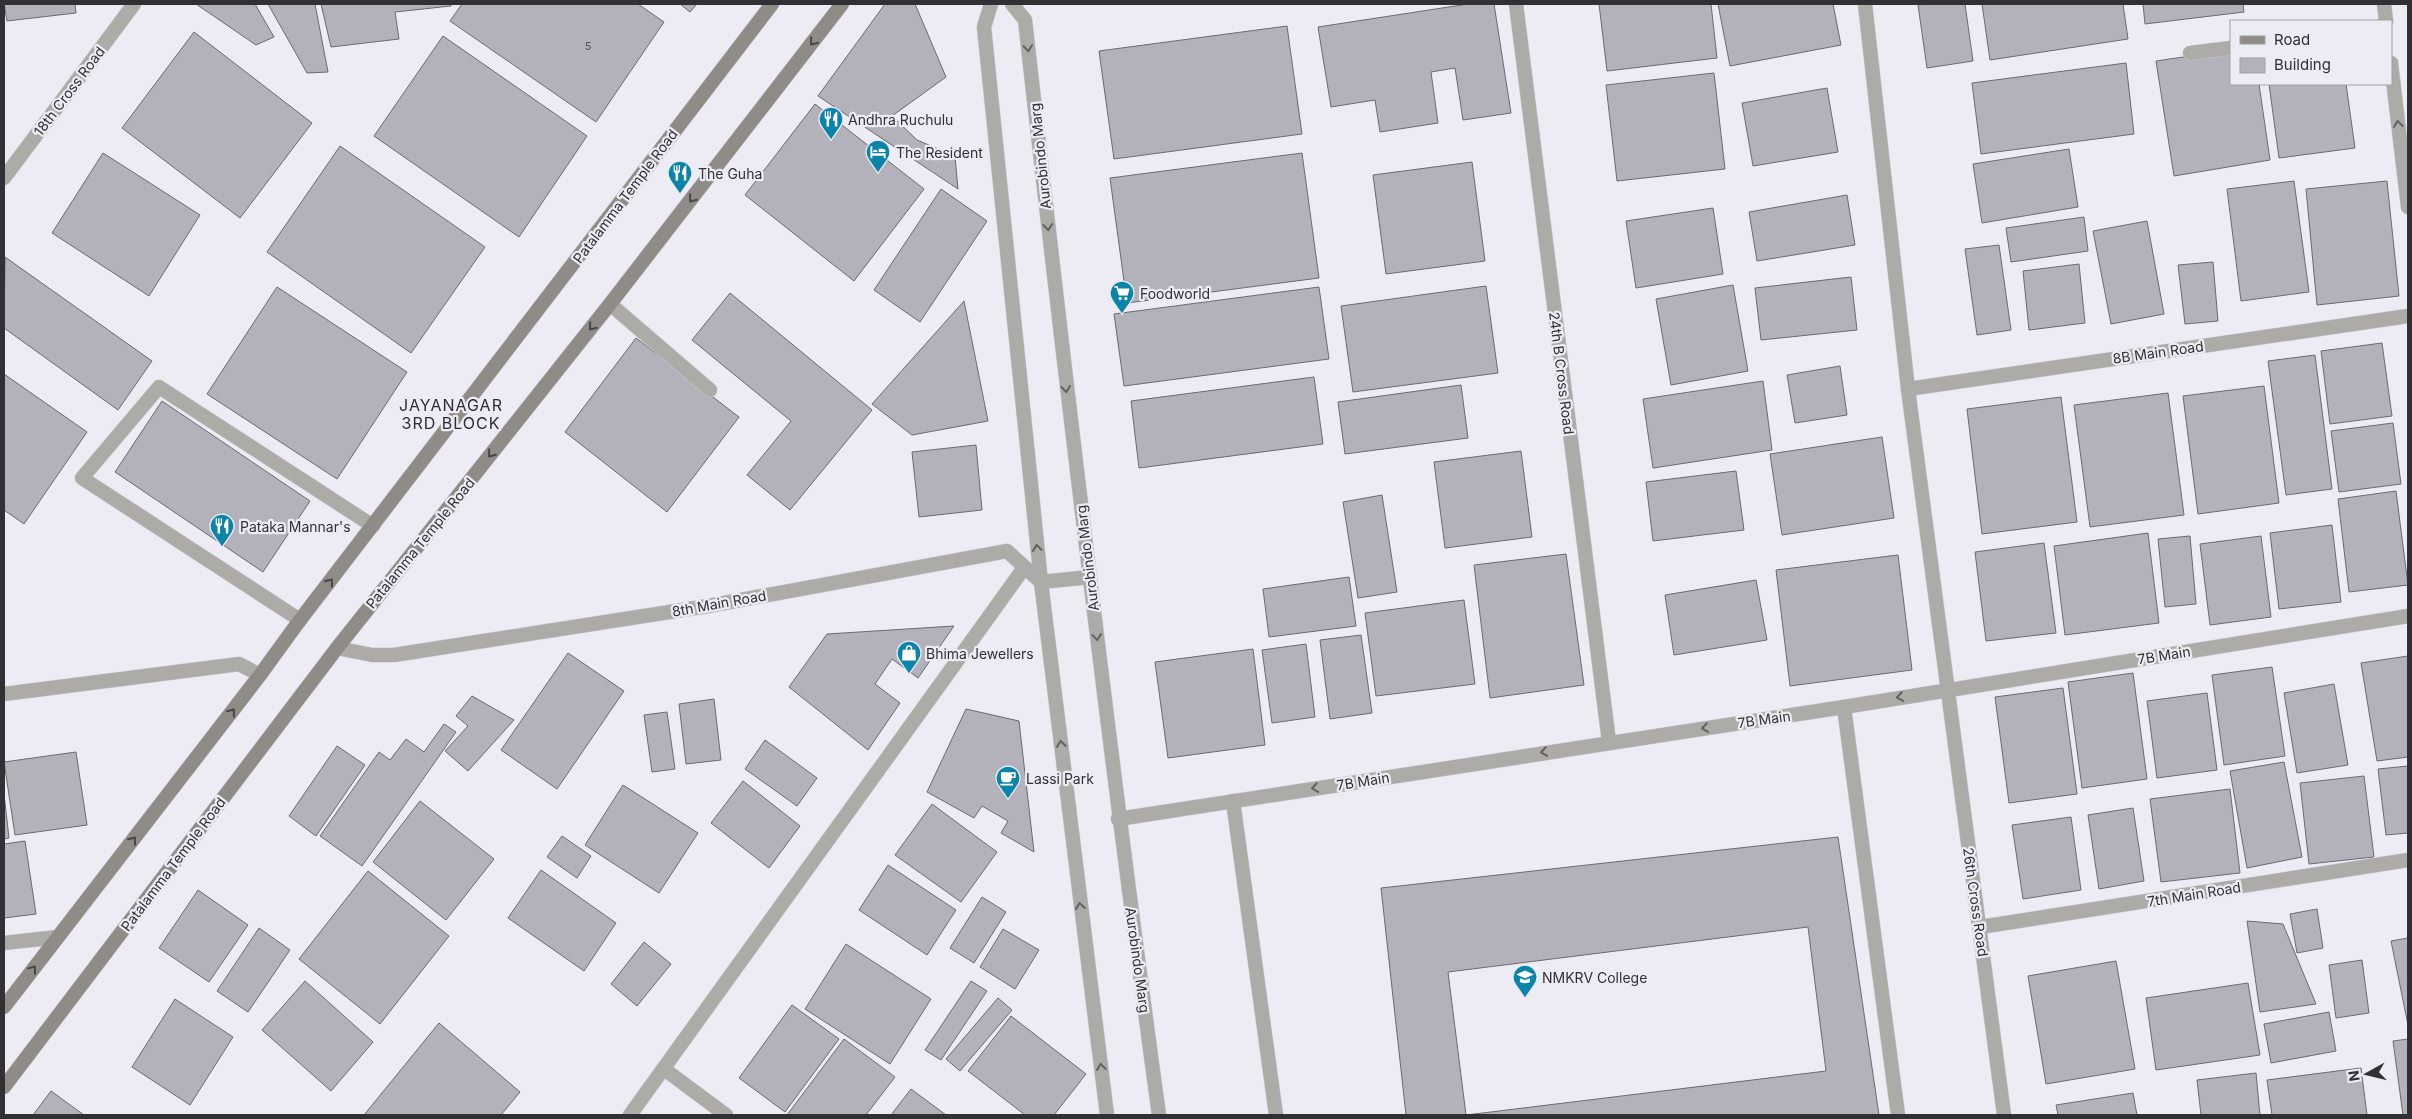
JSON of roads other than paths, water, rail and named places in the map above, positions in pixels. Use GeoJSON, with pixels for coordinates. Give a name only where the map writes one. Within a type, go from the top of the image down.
{"type":"FeatureCollection","features":[{"type":"Feature","properties":{"kind":"main road","name":"Patalamma Temple Road"},"geometry":{"type":"LineString","coordinates":[[4,1007],[260,676],[300,620],[772,4]]}},
{"type":"Feature","properties":{"kind":"main road","name":"Patalamma Temple Road"},"geometry":{"type":"LineString","coordinates":[[4,1087],[337,648],[610,304],[842,4]]}},
{"type":"Feature","properties":{"kind":"street","name":"18th Cross Road"},"geometry":{"type":"LineString","coordinates":[[4,178],[134,4]]}},
{"type":"Feature","properties":{"kind":"street"},"geometry":{"type":"LineString","coordinates":[[991,4],[984,26],[1041,582],[1107,1115]]}},
{"type":"Feature","properties":{"kind":"street","name":"Aurobindo Marg"},"geometry":{"type":"LineString","coordinates":[[1012,4],[1025,20],[1118,819],[1159,1115]]}},
{"type":"Feature","properties":{"kind":"street","name":"24th B Cross Road"},"geometry":{"type":"LineString","coordinates":[[1516,4],[1609,742]]}},
{"type":"Feature","properties":{"kind":"street","name":"26th Cross Road"},"geometry":{"type":"LineString","coordinates":[[1865,4],[1908,388],[2004,1115]]}},
{"type":"Feature","properties":{"kind":"street"},"geometry":{"type":"LineString","coordinates":[[2384,4],[2386,20]]}},
{"type":"Feature","properties":{"kind":"street"},"geometry":{"type":"LineString","coordinates":[[2190,53],[2230,48]]}},
{"type":"Feature","properties":{"kind":"street"},"geometry":{"type":"LineString","coordinates":[[2392,71],[2408,207]]}},
{"type":"Feature","properties":{"kind":"street"},"geometry":{"type":"LineString","coordinates":[[610,304],[710,390]]}},
{"type":"Feature","properties":{"kind":"street","name":"8B Main Road"},"geometry":{"type":"LineString","coordinates":[[1908,388],[2408,316]]}},
{"type":"Feature","properties":{"kind":"street"},"geometry":{"type":"LineString","coordinates":[[300,620],[82,478],[159,388],[372,526]]}},
{"type":"Feature","properties":{"kind":"street","name":"8th Main Road"},"geometry":{"type":"LineString","coordinates":[[337,648],[372,655],[394,655],[708,606],[1008,551],[1041,582]]}},
{"type":"Feature","properties":{"kind":"street"},"geometry":{"type":"LineString","coordinates":[[630,1115],[1024,568]]}},
{"type":"Feature","properties":{"kind":"street"},"geometry":{"type":"LineString","coordinates":[[1041,582],[1090,577]]}},
{"type":"Feature","properties":{"kind":"street","name":"7B Main"},"geometry":{"type":"LineString","coordinates":[[1118,819],[1844,707],[2408,616]]}},
{"type":"Feature","properties":{"kind":"street"},"geometry":{"type":"LineString","coordinates":[[4,694],[238,664],[260,676]]}},
{"type":"Feature","properties":{"kind":"street"},"geometry":{"type":"LineString","coordinates":[[1844,707],[1898,1115]]}},
{"type":"Feature","properties":{"kind":"street"},"geometry":{"type":"LineString","coordinates":[[1233,801],[1276,1115]]}},
{"type":"Feature","properties":{"kind":"street","name":"7th Main Road"},"geometry":{"type":"LineString","coordinates":[[1980,927],[2408,860]]}},
{"type":"Feature","properties":{"kind":"street"},"geometry":{"type":"LineString","coordinates":[[4,943],[58,937]]}},
{"type":"Feature","properties":{"kind":"street"},"geometry":{"type":"LineString","coordinates":[[664,1069],[726,1115]]}},
{"type":"Feature","properties":{"kind":"place","name":"Andhra Ruchulu"},"geometry":{"type":"Point","coordinates":[831,140]}},
{"type":"Feature","properties":{"kind":"place","name":"The Resident"},"geometry":{"type":"Point","coordinates":[878,173]}},
{"type":"Feature","properties":{"kind":"place","name":"The Guha"},"geometry":{"type":"Point","coordinates":[680,194]}},
{"type":"Feature","properties":{"kind":"place","name":"Foodworld"},"geometry":{"type":"Point","coordinates":[1122,314]}},
{"type":"Feature","properties":{"kind":"place","name":"Pataka Mannar's"},"geometry":{"type":"Point","coordinates":[222,547]}},
{"type":"Feature","properties":{"kind":"place","name":"Bhima Jewellers"},"geometry":{"type":"Point","coordinates":[909,674]}},
{"type":"Feature","properties":{"kind":"place","name":"Lassi Park"},"geometry":{"type":"Point","coordinates":[1008,799]}},
{"type":"Feature","properties":{"kind":"place","name":"NMKRV College"},"geometry":{"type":"Point","coordinates":[1525,998]}},
{"type":"Feature","properties":{"kind":"district","name":"JAYANAGAR 3RD BLOCK"},"geometry":{"type":"Point","coordinates":[451,414]}}]}
